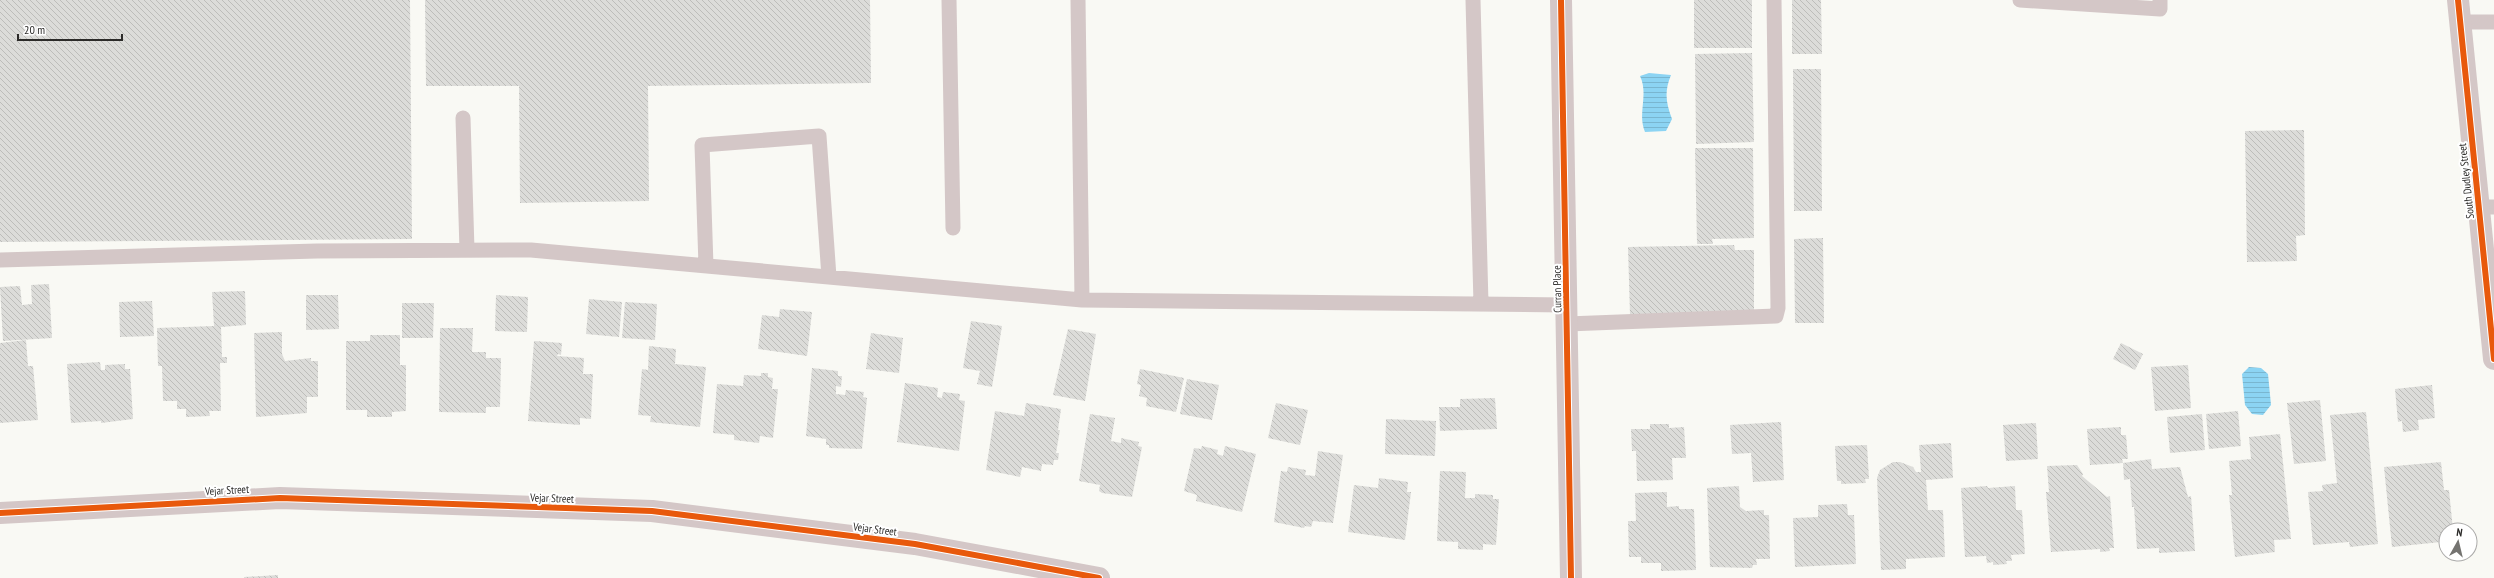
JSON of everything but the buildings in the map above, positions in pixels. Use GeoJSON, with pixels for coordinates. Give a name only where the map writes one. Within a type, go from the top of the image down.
{"type":"FeatureCollection","features":[{"type":"Feature","properties":{"kind":"street","name":"Curran Place"},"geometry":{"type":"LineString","coordinates":[[1561,0],[1571,578]]}},
{"type":"Feature","properties":{"kind":"street","name":"South Dudley Street"},"geometry":{"type":"LineString","coordinates":[[2458,0],[2486,207],[2494,359]]}},
{"type":"Feature","properties":{"kind":"street","name":"Vejar Street"},"geometry":{"type":"LineString","coordinates":[[0,512],[280,498],[652,511],[915,544],[1099,578]]}},
{"type":"Feature","properties":{"kind":"lane"},"geometry":{"type":"LineString","coordinates":[[949,0],[953,228]]}},
{"type":"Feature","properties":{"kind":"lane"},"geometry":{"type":"LineString","coordinates":[[1078,0],[1082,300]]}},
{"type":"Feature","properties":{"kind":"lane"},"geometry":{"type":"LineString","coordinates":[[1473,0],[1481,304]]}},
{"type":"Feature","properties":{"kind":"lane"},"geometry":{"type":"LineString","coordinates":[[0,260],[317,251],[530,250],[1082,300],[1481,304],[1567,315],[1776,316],[1778,308],[1774,0]]}},
{"type":"Feature","properties":{"kind":"lane"},"geometry":{"type":"LineString","coordinates":[[2020,0],[2160,9],[2160,0]]}},
{"type":"Feature","properties":{"kind":"lane"},"geometry":{"type":"LineString","coordinates":[[2460,22],[2494,22]]}},
{"type":"Feature","properties":{"kind":"lane"},"geometry":{"type":"LineString","coordinates":[[463,118],[467,250]]}},
{"type":"Feature","properties":{"kind":"lane"},"geometry":{"type":"LineString","coordinates":[[706,266],[702,145],[819,136],[829,277]]}},
{"type":"Feature","properties":{"kind":"water"},"geometry":{"type":"Polygon","coordinates":[[[1649,73],[1671,75],[1667,87],[1667,97],[1668,108],[1672,119],[1666,131],[1645,132],[1642,118],[1643,90],[1640,76],[1649,73]]]}},
{"type":"Feature","properties":{"kind":"water"},"geometry":{"type":"Polygon","coordinates":[[[2249,367],[2261,368],[2268,374],[2271,405],[2263,415],[2252,414],[2245,405],[2242,374],[2249,367]]]}},
{"type":"Feature","properties":{"kind":"cycle path"},"geometry":{"type":"LineString","coordinates":[[1561,0],[1571,578]]}},
{"type":"Feature","properties":{"kind":"cycle path"},"geometry":{"type":"LineString","coordinates":[[2458,0],[2494,359]]}},
{"type":"Feature","properties":{"kind":"cycle path"},"geometry":{"type":"LineString","coordinates":[[0,513],[280,498],[652,511],[915,544],[1099,578]]}}]}
